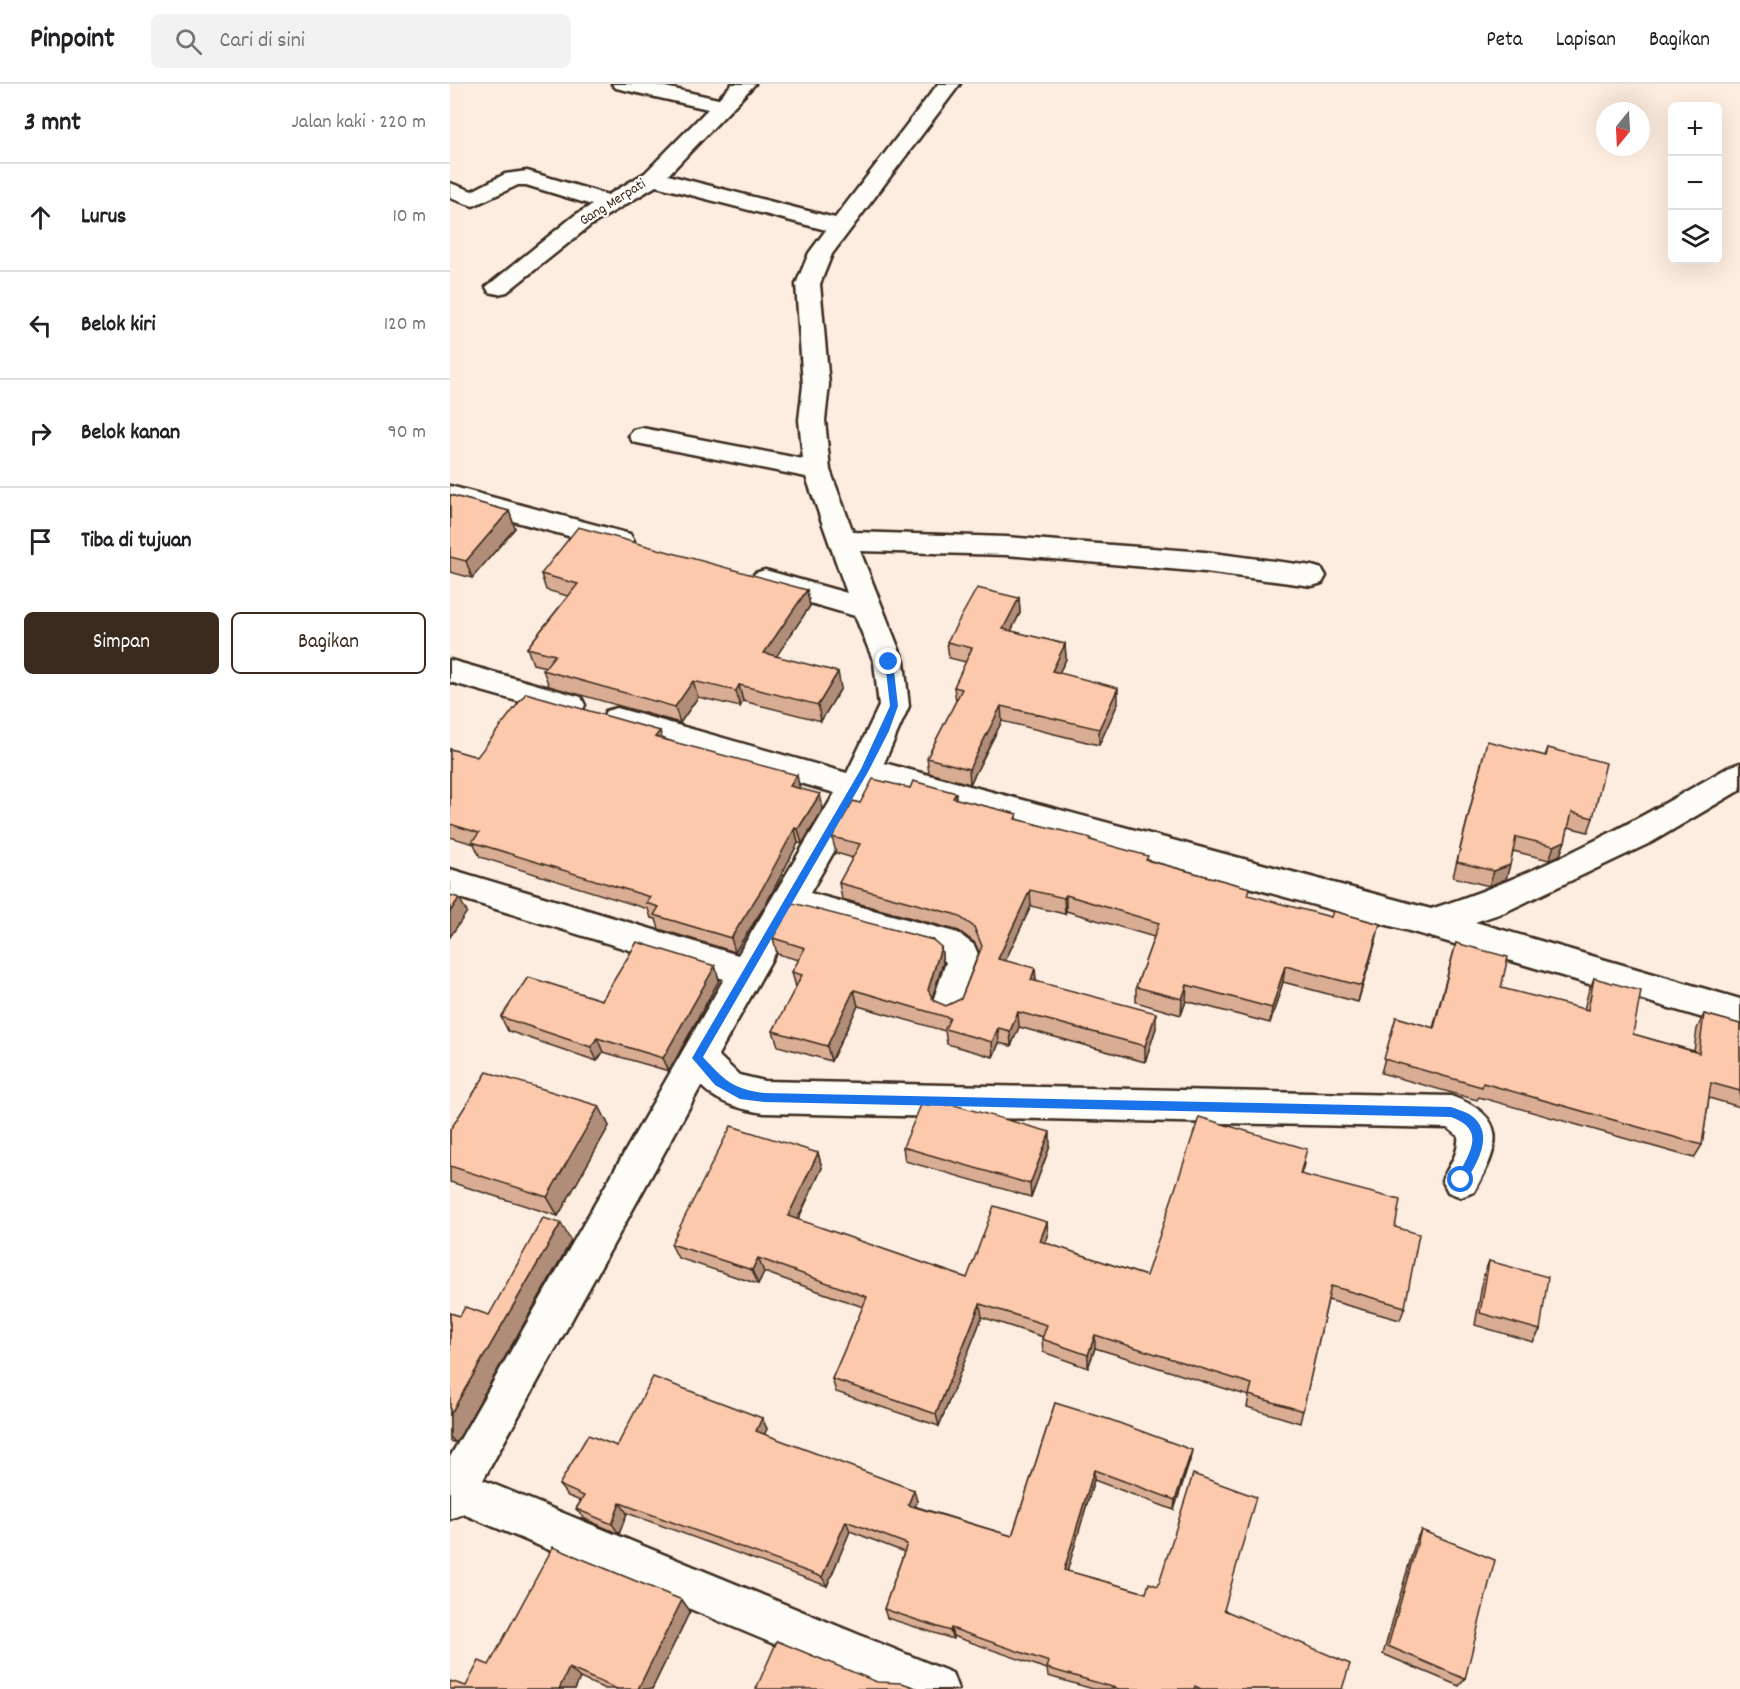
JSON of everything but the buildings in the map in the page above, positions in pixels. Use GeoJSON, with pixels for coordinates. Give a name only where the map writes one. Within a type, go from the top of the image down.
{"type":"FeatureCollection","features":[{"type":"Feature","properties":{"kind":"street"},"geometry":{"type":"LineString","coordinates":[[623,84],[723,106]]}},
{"type":"Feature","properties":{"kind":"street","name":"Gang Merpati"},"geometry":{"type":"LineString","coordinates":[[498,287],[551,244],[610,203],[653,178],[744,84]]}},
{"type":"Feature","properties":{"kind":"street"},"geometry":{"type":"LineString","coordinates":[[936,1689],[453,1494],[746,972],[860,778],[894,706],[889,662],[867,609],[817,470],[812,420],[816,385],[808,284],[821,253],[949,84]]}},
{"type":"Feature","properties":{"kind":"street"},"geometry":{"type":"LineString","coordinates":[[450,209],[513,179],[527,178],[610,203]]}},
{"type":"Feature","properties":{"kind":"street"},"geometry":{"type":"LineString","coordinates":[[653,178],[842,227]]}},
{"type":"Feature","properties":{"kind":"street"},"geometry":{"type":"LineString","coordinates":[[450,190],[473,199]]}},
{"type":"Feature","properties":{"kind":"street"},"geometry":{"type":"LineString","coordinates":[[642,436],[817,470]]}},
{"type":"Feature","properties":{"kind":"street"},"geometry":{"type":"LineString","coordinates":[[450,495],[648,548]]}},
{"type":"Feature","properties":{"kind":"street"},"geometry":{"type":"LineString","coordinates":[[842,541],[1006,546],[1205,562],[1312,576]]}},
{"type":"Feature","properties":{"kind":"street"},"geometry":{"type":"LineString","coordinates":[[745,575],[867,609]]}},
{"type":"Feature","properties":{"kind":"street"},"geometry":{"type":"LineString","coordinates":[[450,671],[1431,923],[1740,1014]]}},
{"type":"Feature","properties":{"kind":"street"},"geometry":{"type":"LineString","coordinates":[[1431,923],[1493,903],[1641,834],[1740,775]]}},
{"type":"Feature","properties":{"kind":"street"},"geometry":{"type":"LineString","coordinates":[[450,882],[746,972]]}},
{"type":"Feature","properties":{"kind":"street"},"geometry":{"type":"LineString","coordinates":[[787,900],[946,943],[955,948],[964,961],[949,1004]]}},
{"type":"Feature","properties":{"kind":"street"},"geometry":{"type":"LineString","coordinates":[[698,1058],[719,1082],[740,1094],[764,1097],[1451,1112],[1466,1117],[1473,1126],[1479,1141],[1474,1157],[1461,1180]]}},
{"type":"Feature","properties":{"kind":"route"},"geometry":{"type":"LineString","coordinates":[[889,662],[894,706],[885,731],[865,770],[787,900],[698,1058],[719,1082],[740,1094],[764,1097],[1451,1112],[1466,1117],[1473,1126],[1479,1141],[1474,1157],[1461,1180]]}}]}
